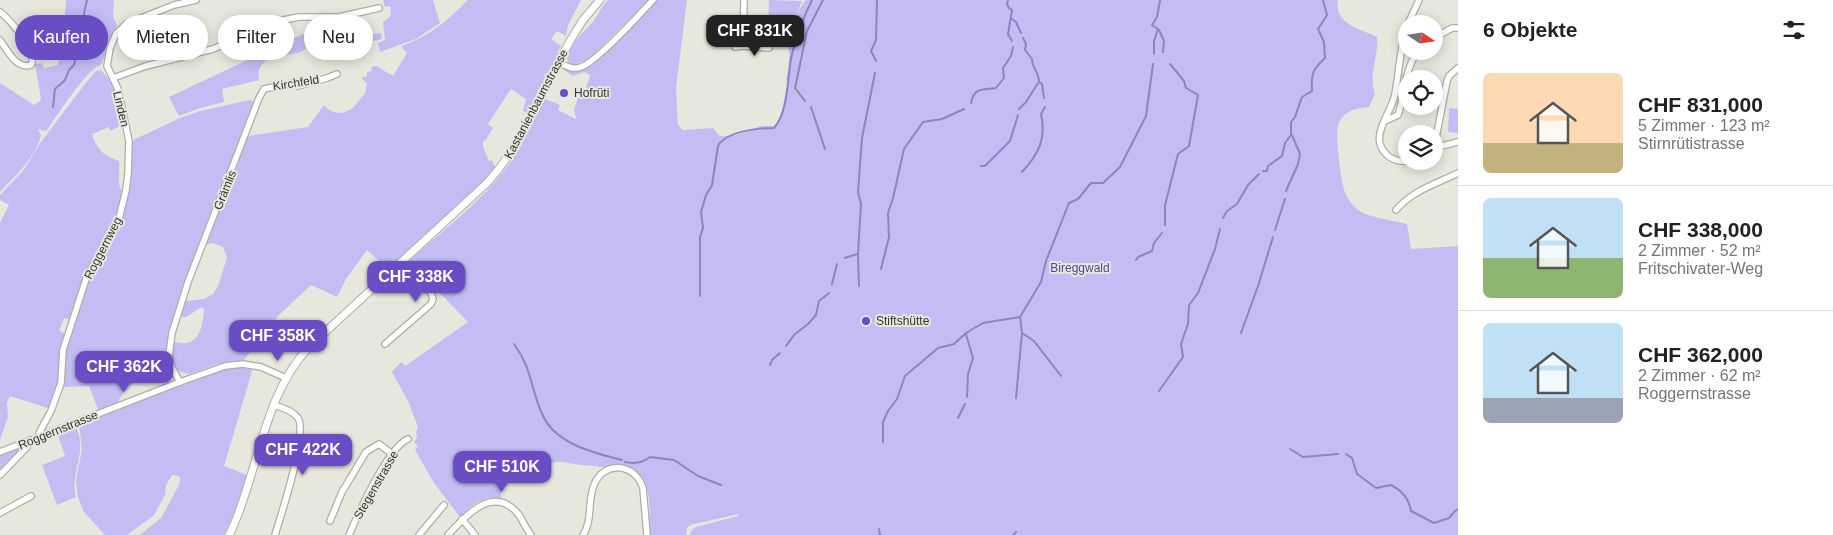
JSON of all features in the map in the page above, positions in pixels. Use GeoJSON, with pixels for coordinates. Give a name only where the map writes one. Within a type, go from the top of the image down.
{"type":"FeatureCollection","features":[{"type":"Feature","properties":{"kind":"street","name":"Linden"},"geometry":{"type":"LineString","coordinates":[[128,141],[120,96],[113,77],[108,71],[108,54],[116,34],[130,22],[174,5],[195,0]]}},
{"type":"Feature","properties":{"kind":"street","name":"Kastanienbaumstrasse"},"geometry":{"type":"LineString","coordinates":[[229,535],[240,510],[274,405],[291,367],[309,347],[488,184],[502,167],[522,136],[578,26],[600,0]]}},
{"type":"Feature","properties":{"kind":"street"},"geometry":{"type":"LineString","coordinates":[[559,63],[574,68],[588,64],[638,17],[653,0]]}},
{"type":"Feature","properties":{"kind":"street"},"geometry":{"type":"LineString","coordinates":[[743,46],[744,0]]}},
{"type":"Feature","properties":{"kind":"street"},"geometry":{"type":"LineString","coordinates":[[1412,15],[1419,0]]}},
{"type":"Feature","properties":{"kind":"street"},"geometry":{"type":"LineString","coordinates":[[113,77],[146,66],[213,49],[278,21],[299,17],[339,17],[379,8]]}},
{"type":"Feature","properties":{"kind":"street"},"geometry":{"type":"LineString","coordinates":[[0,12],[19,32],[30,51],[33,62],[28,66],[16,61],[0,40]]}},
{"type":"Feature","properties":{"kind":"street"},"geometry":{"type":"LineString","coordinates":[[1443,33],[1452,28],[1458,28]]}},
{"type":"Feature","properties":{"kind":"street"},"geometry":{"type":"LineString","coordinates":[[735,47],[769,48]]}},
{"type":"Feature","properties":{"kind":"street"},"geometry":{"type":"LineString","coordinates":[[1398,160],[1382,150],[1379,138],[1380,131],[1393,105],[1400,60]]}},
{"type":"Feature","properties":{"kind":"street"},"geometry":{"type":"LineString","coordinates":[[1385,121],[1398,115],[1402,104],[1407,72],[1412,60]]}},
{"type":"Feature","properties":{"kind":"street"},"geometry":{"type":"LineString","coordinates":[[1438,125],[1447,81],[1449,76],[1458,68]]}},
{"type":"Feature","properties":{"kind":"street","name":"Kirchfeld"},"geometry":{"type":"LineString","coordinates":[[259,98],[264,89],[293,83],[298,86],[337,74]]}},
{"type":"Feature","properties":{"kind":"street","name":"Grämlis"},"geometry":{"type":"LineString","coordinates":[[180,382],[171,366],[169,355],[172,333],[188,282],[259,98]]}},
{"type":"Feature","properties":{"kind":"street","name":"Roggernweg"},"geometry":{"type":"LineString","coordinates":[[40,437],[39,433],[51,411],[62,383],[63,350],[87,276],[120,216],[128,173],[128,141]]}},
{"type":"Feature","properties":{"kind":"street"},"geometry":{"type":"LineString","coordinates":[[1443,146],[1458,142]]}},
{"type":"Feature","properties":{"kind":"street"},"geometry":{"type":"LineString","coordinates":[[1396,210],[1402,203],[1419,191],[1458,173]]}},
{"type":"Feature","properties":{"kind":"street"},"geometry":{"type":"LineString","coordinates":[[385,344],[431,304],[433,299],[431,293],[403,261]]}},
{"type":"Feature","properties":{"kind":"street","name":"Roggernstrasse"},"geometry":{"type":"LineString","coordinates":[[0,452],[213,369],[235,364],[262,367],[286,378]]}},
{"type":"Feature","properties":{"kind":"street"},"geometry":{"type":"LineString","coordinates":[[274,405],[296,415],[299,419],[300,428],[293,472],[275,535]]}},
{"type":"Feature","properties":{"kind":"street","name":"Stegenstrasse"},"geometry":{"type":"LineString","coordinates":[[349,535],[366,498],[392,454],[399,444],[408,439]]}},
{"type":"Feature","properties":{"kind":"street"},"geometry":{"type":"LineString","coordinates":[[0,475],[28,446],[28,442]]}},
{"type":"Feature","properties":{"kind":"street"},"geometry":{"type":"LineString","coordinates":[[330,520],[342,492],[366,452],[379,444],[392,454]]}},
{"type":"Feature","properties":{"kind":"street"},"geometry":{"type":"LineString","coordinates":[[583,535],[589,519],[591,496],[597,479],[610,470],[622,468],[634,472],[641,482],[647,535]]}},
{"type":"Feature","properties":{"kind":"street"},"geometry":{"type":"LineString","coordinates":[[0,513],[30,496]]}},
{"type":"Feature","properties":{"kind":"street"},"geometry":{"type":"LineString","coordinates":[[448,535],[472,510],[484,503],[500,503],[512,508],[519,515],[531,535]]}},
{"type":"Feature","properties":{"kind":"street"},"geometry":{"type":"LineString","coordinates":[[419,535],[444,505]]}},
{"type":"Feature","properties":{"kind":"street"},"geometry":{"type":"LineString","coordinates":[[462,519],[475,535]]}},
{"type":"Feature","properties":{"kind":"green space"},"geometry":{"type":"Polygon","coordinates":[[[66,0],[114,0],[113,16],[117,26],[108,48],[108,15],[65,15],[66,0]]]}},
{"type":"Feature","properties":{"kind":"green space"},"geometry":{"type":"Polygon","coordinates":[[[383,0],[433,0],[440,23],[416,39],[380,52],[378,43],[385,40],[383,22],[391,14],[390,6],[385,7],[383,0]]]}},
{"type":"Feature","properties":{"kind":"green space"},"geometry":{"type":"Polygon","coordinates":[[[468,0],[581,0],[568,25],[566,36],[557,31],[551,39],[561,46],[557,53],[559,54],[529,114],[523,111],[526,99],[511,89],[488,124],[493,128],[485,141],[483,141],[483,147],[489,161],[492,160],[495,168],[482,184],[388,269],[367,250],[346,279],[337,297],[311,285],[278,316],[244,360],[217,364],[189,374],[178,371],[173,357],[174,342],[191,342],[195,339],[202,325],[204,315],[202,307],[186,317],[181,317],[185,301],[204,299],[213,294],[218,286],[227,258],[223,247],[213,243],[204,245],[248,136],[308,127],[324,105],[330,111],[338,113],[350,110],[365,94],[367,83],[361,78],[367,76],[367,72],[372,71],[371,67],[376,66],[393,76],[407,53],[401,46],[420,38],[437,27],[468,0]]]}},
{"type":"Feature","properties":{"kind":"green space","name":"Bireggwald"},"geometry":{"type":"Polygon","coordinates":[[[608,0],[687,0],[676,88],[678,125],[683,130],[713,128],[720,136],[732,136],[760,126],[775,126],[781,114],[788,82],[786,81],[791,27],[806,0],[1338,0],[1340,15],[1344,20],[1356,28],[1377,37],[1377,52],[1373,73],[1375,94],[1369,107],[1348,112],[1339,122],[1337,136],[1339,158],[1346,195],[1355,207],[1362,212],[1374,217],[1407,224],[1411,249],[1458,246],[1458,535],[690,535],[691,531],[696,527],[738,516],[738,514],[690,525],[687,528],[686,535],[650,535],[648,492],[645,483],[639,475],[631,469],[620,465],[604,467],[558,462],[545,465],[544,471],[523,467],[520,482],[502,479],[501,498],[489,498],[478,502],[460,517],[434,483],[415,450],[418,446],[414,442],[417,438],[416,432],[418,427],[409,403],[392,372],[401,362],[405,366],[468,322],[409,261],[493,184],[521,146],[545,99],[560,105],[558,110],[576,119],[574,109],[581,90],[585,91],[590,76],[584,72],[573,76],[564,70],[580,70],[591,65],[639,18],[635,14],[588,60],[570,64],[567,59],[571,48],[608,0]]]}},
{"type":"Feature","properties":{"kind":"green space"},"geometry":{"type":"Polygon","coordinates":[[[769,0],[802,1],[786,45],[784,45],[784,25],[773,25],[773,33],[768,33],[769,0]]]}},
{"type":"Feature","properties":{"kind":"green space"},"geometry":{"type":"Polygon","coordinates":[[[381,33],[382,39],[373,41],[373,34],[381,33]]]}},
{"type":"Feature","properties":{"kind":"green space"},"geometry":{"type":"Polygon","coordinates":[[[303,34],[304,50],[294,54],[294,38],[303,34]]]}},
{"type":"Feature","properties":{"kind":"green space"},"geometry":{"type":"Polygon","coordinates":[[[59,60],[103,60],[101,65],[88,74],[80,83],[47,130],[38,129],[41,135],[35,151],[0,192],[0,83],[34,105],[41,99],[35,64],[42,63],[44,68],[58,65],[59,60]]]}},
{"type":"Feature","properties":{"kind":"green space"},"geometry":{"type":"Polygon","coordinates":[[[248,60],[269,60],[261,66],[259,80],[222,89],[224,102],[179,116],[169,97],[248,60]]]}},
{"type":"Feature","properties":{"kind":"green space"},"geometry":{"type":"Polygon","coordinates":[[[101,70],[116,88],[123,124],[111,131],[109,127],[92,134],[102,152],[119,161],[119,183],[124,194],[117,222],[94,259],[73,320],[64,318],[59,331],[67,334],[61,378],[51,409],[10,396],[7,403],[8,417],[0,440],[0,223],[9,205],[0,200],[0,195],[23,171],[41,142],[88,80],[96,71],[101,70]]]}},
{"type":"Feature","properties":{"kind":"green space"},"geometry":{"type":"Polygon","coordinates":[[[250,100],[254,102],[187,276],[168,342],[168,348],[165,350],[163,357],[150,355],[131,386],[122,394],[118,403],[99,412],[89,386],[64,387],[63,354],[89,274],[118,223],[131,141],[180,118],[200,111],[250,100]]]}},
{"type":"Feature","properties":{"kind":"green space"},"geometry":{"type":"Polygon","coordinates":[[[1449,108],[1458,109],[1458,133],[1448,132],[1449,108]]]}},
{"type":"Feature","properties":{"kind":"green space"},"geometry":{"type":"Polygon","coordinates":[[[253,368],[224,466],[247,475],[233,516],[224,535],[140,535],[161,518],[179,485],[179,476],[172,475],[166,485],[165,495],[154,515],[127,535],[105,535],[84,512],[78,498],[76,481],[82,449],[79,424],[118,407],[223,369],[253,368]]]}},
{"type":"Feature","properties":{"kind":"green space"},"geometry":{"type":"Polygon","coordinates":[[[75,425],[80,437],[80,455],[75,483],[76,497],[57,505],[42,465],[65,456],[57,432],[75,425]]]}},
{"type":"Feature","properties":{"kind":"green space"},"geometry":{"type":"Polygon","coordinates":[[[24,446],[0,472],[0,454],[24,446]]]}},
{"type":"Feature","properties":{"kind":"waterway"},"geometry":{"type":"LineString","coordinates":[[53,107],[55,89],[65,80],[69,70],[74,65],[78,46],[84,37],[84,13],[87,0]]}},
{"type":"Feature","properties":{"kind":"waterway"},"geometry":{"type":"LineString","coordinates":[[700,296],[700,237],[703,228],[701,212],[706,195],[712,185],[718,146],[722,141],[735,134],[743,131],[774,128],[779,121],[785,103],[792,54],[812,0]]}},
{"type":"Feature","properties":{"kind":"waterway"},"geometry":{"type":"LineString","coordinates":[[805,101],[795,88],[807,31],[823,0]]}},
{"type":"Feature","properties":{"kind":"waterway"},"geometry":{"type":"LineString","coordinates":[[876,61],[871,51],[876,40],[877,0]]}},
{"type":"Feature","properties":{"kind":"waterway"},"geometry":{"type":"LineString","coordinates":[[1008,0],[1007,4],[1012,10],[1008,34],[1012,41]]}},
{"type":"Feature","properties":{"kind":"waterway"},"geometry":{"type":"LineString","coordinates":[[1154,54],[1154,41],[1158,29],[1152,25],[1157,17],[1160,0]]}},
{"type":"Feature","properties":{"kind":"waterway"},"geometry":{"type":"LineString","coordinates":[[1263,171],[1267,171],[1268,166],[1282,156],[1285,143],[1291,135],[1291,122],[1295,117],[1302,97],[1312,91],[1314,72],[1325,58],[1324,42],[1318,29],[1327,15],[1323,0]]}},
{"type":"Feature","properties":{"kind":"waterway"},"geometry":{"type":"LineString","coordinates":[[1012,19],[1016,22],[1021,33]]}},
{"type":"Feature","properties":{"kind":"waterway"},"geometry":{"type":"LineString","coordinates":[[1159,30],[1164,41],[1163,52]]}},
{"type":"Feature","properties":{"kind":"waterway"},"geometry":{"type":"LineString","coordinates":[[1023,38],[1026,44],[1025,50],[1032,59],[1039,82],[1042,84],[1044,98]]}},
{"type":"Feature","properties":{"kind":"waterway"},"geometry":{"type":"LineString","coordinates":[[971,103],[974,94],[979,90],[996,88],[1004,78],[1003,68],[1011,56],[1013,47]]}},
{"type":"Feature","properties":{"kind":"waterway"},"geometry":{"type":"LineString","coordinates":[[883,442],[883,422],[897,399],[905,376],[938,348],[954,344],[966,333],[983,323],[1020,317],[1041,282],[1046,261],[1069,203],[1078,199],[1091,183],[1103,183],[1120,167],[1146,116],[1153,64]]}},
{"type":"Feature","properties":{"kind":"waterway"},"geometry":{"type":"LineString","coordinates":[[1165,225],[1165,205],[1178,154],[1189,146],[1198,95],[1186,88],[1184,81],[1170,64]]}},
{"type":"Feature","properties":{"kind":"waterway"},"geometry":{"type":"LineString","coordinates":[[859,286],[858,254],[861,204],[858,192],[862,138],[875,73]]}},
{"type":"Feature","properties":{"kind":"waterway"},"geometry":{"type":"LineString","coordinates":[[1019,109],[1026,102],[1038,83]]}},
{"type":"Feature","properties":{"kind":"waterway"},"geometry":{"type":"LineString","coordinates":[[811,107],[825,149]]}},
{"type":"Feature","properties":{"kind":"waterway"},"geometry":{"type":"LineString","coordinates":[[1022,172],[1033,159],[1040,146],[1043,131],[1041,114],[1045,107]]}},
{"type":"Feature","properties":{"kind":"waterway"},"geometry":{"type":"LineString","coordinates":[[881,269],[889,237],[888,213],[904,149],[923,122],[942,119],[964,109]]}},
{"type":"Feature","properties":{"kind":"waterway"},"geometry":{"type":"LineString","coordinates":[[981,166],[985,166],[1010,141],[1018,115]]}},
{"type":"Feature","properties":{"kind":"waterway"},"geometry":{"type":"LineString","coordinates":[[1286,191],[1298,164],[1300,154],[1292,135]]}},
{"type":"Feature","properties":{"kind":"waterway"},"geometry":{"type":"LineString","coordinates":[[1223,218],[1227,211],[1237,204],[1248,185],[1259,174]]}},
{"type":"Feature","properties":{"kind":"waterway"},"geometry":{"type":"LineString","coordinates":[[1275,230],[1285,199]]}},
{"type":"Feature","properties":{"kind":"waterway"},"geometry":{"type":"LineString","coordinates":[[1159,391],[1183,357],[1181,344],[1188,324],[1189,305],[1198,293],[1215,249],[1220,229]]}},
{"type":"Feature","properties":{"kind":"waterway"},"geometry":{"type":"LineString","coordinates":[[1136,260],[1138,257],[1152,251],[1154,243],[1162,233]]}},
{"type":"Feature","properties":{"kind":"waterway"},"geometry":{"type":"LineString","coordinates":[[1241,333],[1273,237]]}},
{"type":"Feature","properties":{"kind":"waterway"},"geometry":{"type":"LineString","coordinates":[[845,258],[857,254]]}},
{"type":"Feature","properties":{"kind":"waterway"},"geometry":{"type":"LineString","coordinates":[[832,284],[837,264]]}},
{"type":"Feature","properties":{"kind":"waterway"},"geometry":{"type":"LineString","coordinates":[[786,346],[794,335],[816,315],[819,301],[829,293]]}},
{"type":"Feature","properties":{"kind":"waterway"},"geometry":{"type":"LineString","coordinates":[[1016,398],[1022,333],[1020,317]]}},
{"type":"Feature","properties":{"kind":"waterway"},"geometry":{"type":"LineString","coordinates":[[1022,333],[1034,341],[1061,376]]}},
{"type":"Feature","properties":{"kind":"waterway"},"geometry":{"type":"LineString","coordinates":[[966,334],[973,358],[968,374],[967,397]]}},
{"type":"Feature","properties":{"kind":"waterway"},"geometry":{"type":"LineString","coordinates":[[514,344],[528,371],[539,407],[549,426],[557,434],[577,446],[622,460]]}},
{"type":"Feature","properties":{"kind":"waterway"},"geometry":{"type":"LineString","coordinates":[[770,365],[772,360],[780,353]]}},
{"type":"Feature","properties":{"kind":"waterway"},"geometry":{"type":"LineString","coordinates":[[958,418],[965,404]]}},
{"type":"Feature","properties":{"kind":"waterway"},"geometry":{"type":"LineString","coordinates":[[1290,449],[1303,457],[1338,454]]}},
{"type":"Feature","properties":{"kind":"waterway"},"geometry":{"type":"LineString","coordinates":[[1346,454],[1352,458],[1357,474],[1376,488],[1391,485],[1395,487],[1406,499],[1411,511],[1434,523],[1449,518],[1458,509]]}},
{"type":"Feature","properties":{"kind":"waterway"},"geometry":{"type":"LineString","coordinates":[[625,462],[644,461],[650,457],[674,460],[698,476],[721,485]]}},
{"type":"Feature","properties":{"kind":"waterway"},"geometry":{"type":"LineString","coordinates":[[879,529],[880,535]]}},
{"type":"Feature","properties":{"kind":"waterway"},"geometry":{"type":"LineString","coordinates":[[1013,535],[1016,532]]}},
{"type":"Feature","properties":{"kind":"place","name":"Hofrüti"},"geometry":{"type":"Point","coordinates":[564,93]}},
{"type":"Feature","properties":{"kind":"place","name":"Stiftshütte"},"geometry":{"type":"Point","coordinates":[866,321]}}]}
